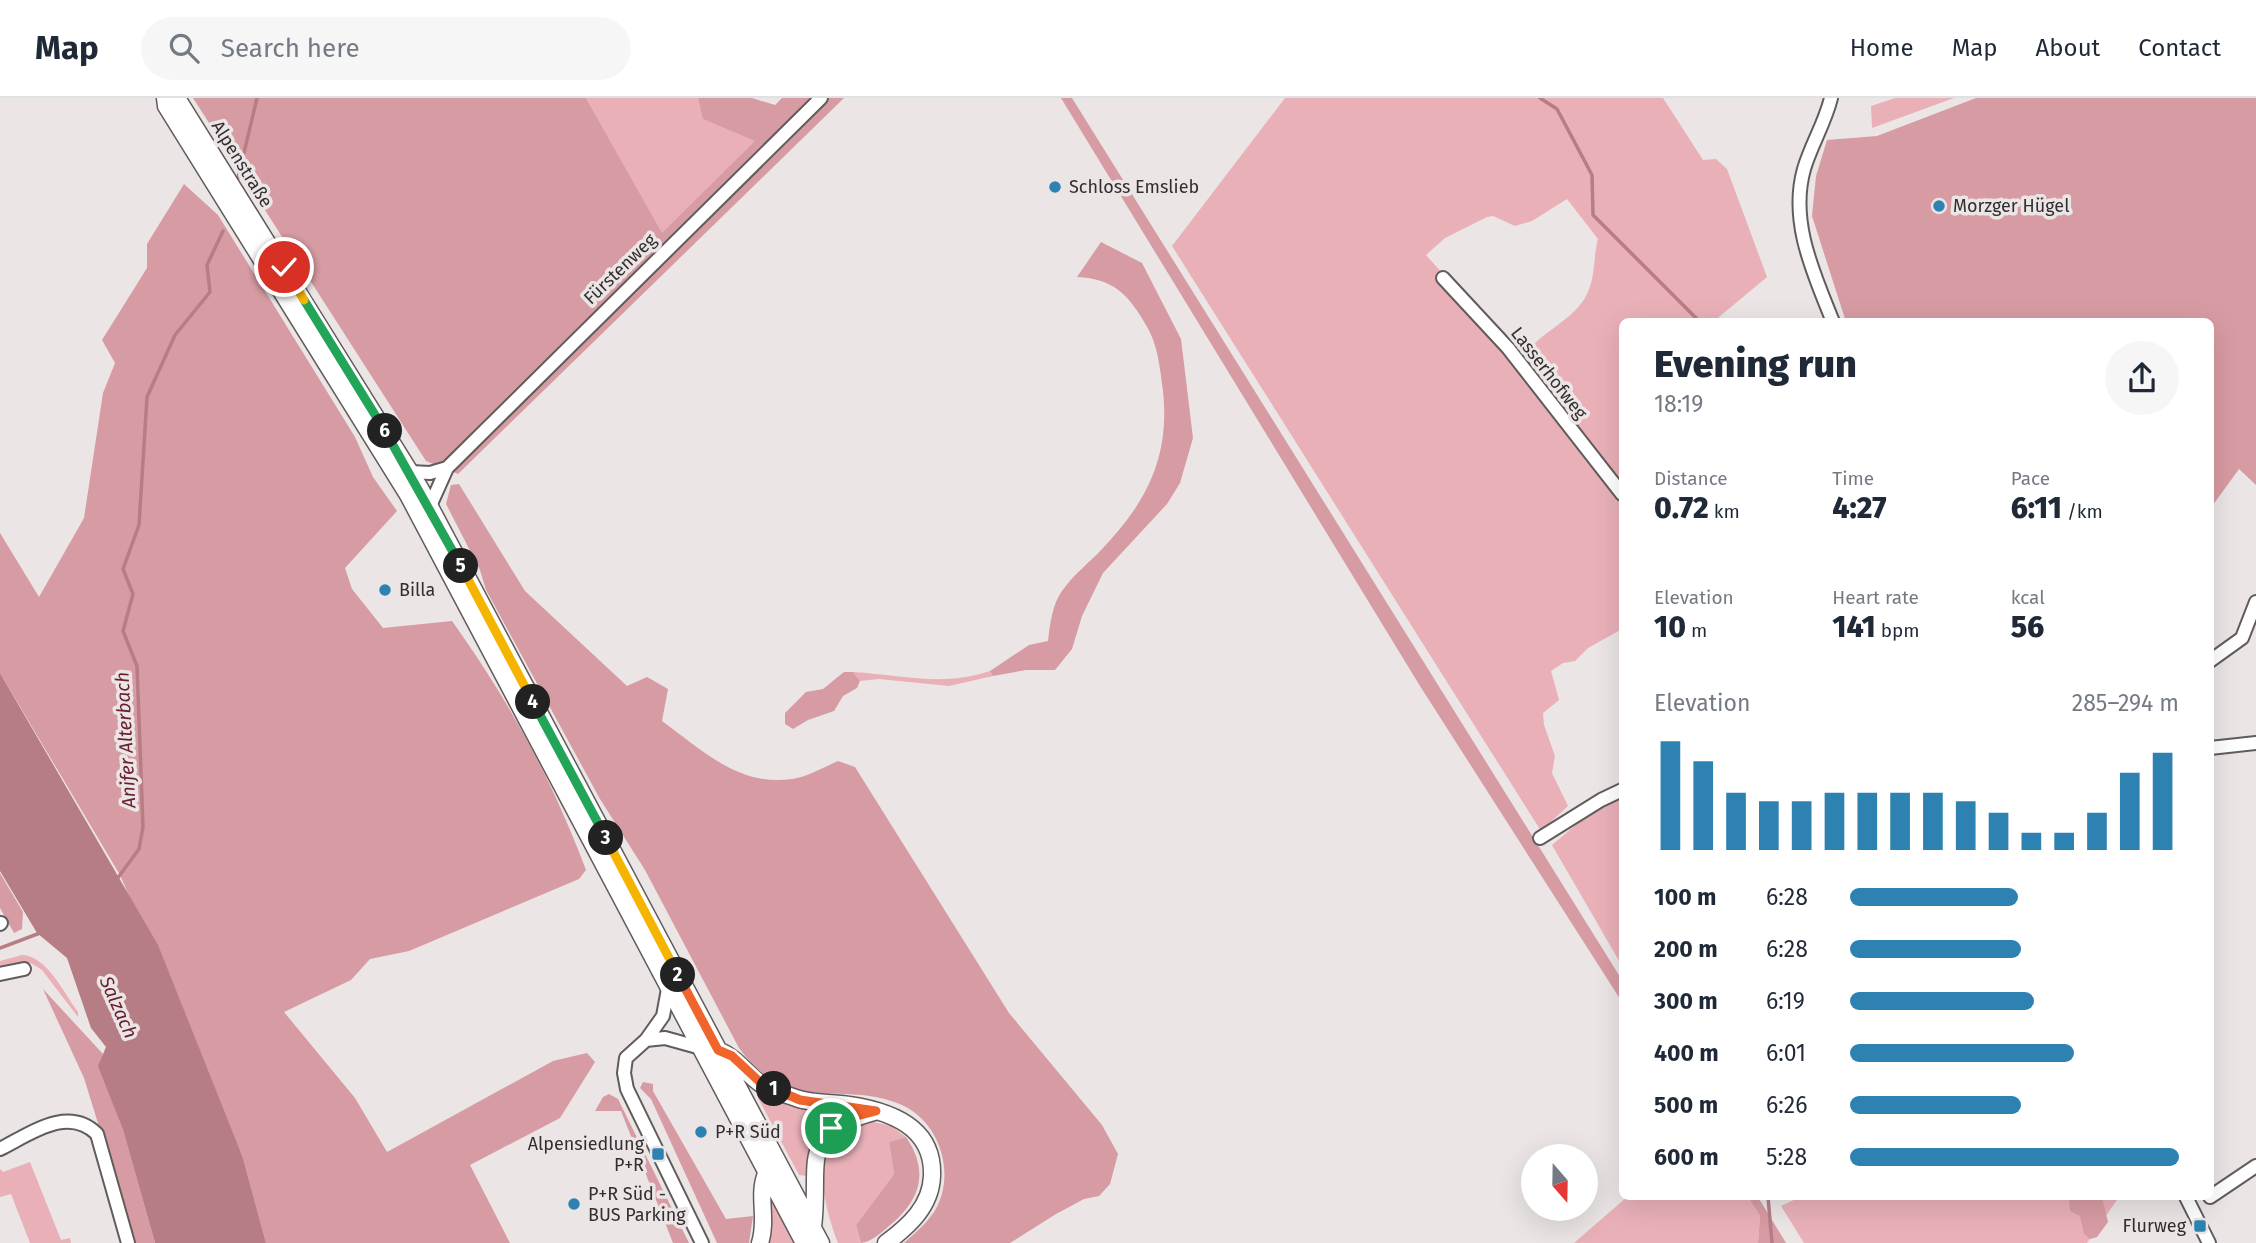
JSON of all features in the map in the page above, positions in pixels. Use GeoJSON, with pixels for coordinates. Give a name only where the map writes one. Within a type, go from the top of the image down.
{"type":"FeatureCollection","features":[{"type":"Feature","properties":{"kind":"main road","name":"Alpenstraße"},"geometry":{"type":"LineString","coordinates":[[165,98],[166,106],[408,495],[804,1243]]}},
{"type":"Feature","properties":{"kind":"main road","name":"Alpenstraße"},"geometry":{"type":"LineString","coordinates":[[177,98],[411,472],[821,1243]]}},
{"type":"Feature","properties":{"kind":"main road"},"geometry":{"type":"LineString","coordinates":[[718,1050],[732,1056],[761,1083],[800,1100],[897,1116],[914,1128],[926,1144],[933,1166],[932,1186],[925,1206],[907,1227],[886,1243]]}},
{"type":"Feature","properties":{"kind":"main road"},"geometry":{"type":"LineString","coordinates":[[813,1227],[813,1178],[821,1142],[831,1128],[845,1119],[876,1111]]}},
{"type":"Feature","properties":{"kind":"main road"},"geometry":{"type":"LineString","coordinates":[[760,1243],[766,1220],[761,1185],[766,1174]]}},
{"type":"Feature","properties":{"kind":"street","name":"Fürstenweg"},"geometry":{"type":"LineString","coordinates":[[430,506],[447,468],[821,98]]}},
{"type":"Feature","properties":{"kind":"street"},"geometry":{"type":"LineString","coordinates":[[1831,98],[1804,170],[1800,217],[1806,250],[1832,318]]}},
{"type":"Feature","properties":{"kind":"street","name":"Lasserhofweg"},"geometry":{"type":"LineString","coordinates":[[1443,278],[1508,348],[1619,490]]}},
{"type":"Feature","properties":{"kind":"street"},"geometry":{"type":"LineString","coordinates":[[411,472],[429,473],[447,468]]}},
{"type":"Feature","properties":{"kind":"street"},"geometry":{"type":"LineString","coordinates":[[2214,658],[2242,638],[2256,602]]}},
{"type":"Feature","properties":{"kind":"street"},"geometry":{"type":"LineString","coordinates":[[2214,748],[2256,743]]}},
{"type":"Feature","properties":{"kind":"street"},"geometry":{"type":"LineString","coordinates":[[1540,838],[1619,791]]}},
{"type":"Feature","properties":{"kind":"street"},"geometry":{"type":"LineString","coordinates":[[0,974],[24,969]]}},
{"type":"Feature","properties":{"kind":"street"},"geometry":{"type":"LineString","coordinates":[[668,989],[663,1016],[646,1040],[626,1058],[624,1073],[627,1089],[702,1243]]}},
{"type":"Feature","properties":{"kind":"street"},"geometry":{"type":"LineString","coordinates":[[646,1040],[665,1038],[701,1048]]}},
{"type":"Feature","properties":{"kind":"street"},"geometry":{"type":"LineString","coordinates":[[0,1149],[61,1121],[87,1124],[97,1134],[128,1243]]}},
{"type":"Feature","properties":{"kind":"street"},"geometry":{"type":"LineString","coordinates":[[2214,1194],[2256,1166]]}},
{"type":"Feature","properties":{"kind":"street"},"geometry":{"type":"LineString","coordinates":[[2188,1203],[2209,1243]]}},
{"type":"Feature","properties":{"kind":"shaded area"},"geometry":{"type":"Polygon","coordinates":[[[193,98],[586,98],[662,233],[755,141],[703,119],[698,98],[752,98],[775,105],[782,98],[844,98],[458,474],[426,461],[193,98]]]}},
{"type":"Feature","properties":{"kind":"shaded area"},"geometry":{"type":"Polygon","coordinates":[[[586,98],[698,98],[704,119],[756,141],[662,234],[586,98]]]}},
{"type":"Feature","properties":{"kind":"shaded area"},"geometry":{"type":"Polygon","coordinates":[[[1061,98],[1072,98],[1619,975],[1619,997],[1420,686],[1061,98]]]}},
{"type":"Feature","properties":{"kind":"shaded area"},"geometry":{"type":"Polygon","coordinates":[[[1285,98],[1663,98],[1703,160],[1716,159],[1727,169],[1767,277],[1718,318],[1619,318],[1619,631],[1588,648],[1575,661],[1563,663],[1551,671],[1559,700],[1543,713],[1544,725],[1555,756],[1552,773],[1568,806],[1541,831],[1172,246],[1285,98]],[[1567,199],[1532,221],[1515,226],[1493,216],[1487,217],[1445,238],[1426,255],[1521,361],[1535,343],[1581,304],[1592,280],[1598,239],[1567,199]]]}},
{"type":"Feature","properties":{"kind":"shaded area"},"geometry":{"type":"Polygon","coordinates":[[[1895,98],[1954,98],[1872,128],[1871,106],[1895,98]]]}},
{"type":"Feature","properties":{"kind":"shaded area"},"geometry":{"type":"Polygon","coordinates":[[[1976,98],[2256,98],[2256,485],[2239,469],[2214,503],[2214,318],[1845,318],[1812,216],[1816,176],[1827,140],[1877,136],[1976,98]]]}},
{"type":"Feature","properties":{"kind":"shaded area"},"geometry":{"type":"Polygon","coordinates":[[[184,184],[218,215],[355,437],[373,477],[397,511],[345,568],[352,589],[383,628],[452,621],[492,681],[527,741],[558,803],[586,870],[579,879],[409,951],[370,959],[351,980],[284,1012],[355,1098],[387,1152],[553,1061],[587,1053],[595,1062],[560,1118],[470,1165],[510,1243],[266,1243],[243,1158],[120,875],[0,673],[0,533],[39,597],[84,518],[103,393],[115,363],[102,340],[147,268],[147,244],[184,184]]]}},
{"type":"Feature","properties":{"kind":"shaded area"},"geometry":{"type":"Polygon","coordinates":[[[1101,242],[1142,263],[1181,339],[1193,438],[1180,483],[1167,504],[1103,573],[1082,616],[1072,649],[1055,670],[1026,670],[993,676],[990,671],[1029,645],[1048,641],[1052,615],[1062,591],[1132,514],[1159,458],[1163,437],[1163,391],[1158,357],[1150,332],[1133,305],[1119,290],[1101,281],[1077,277],[1101,242]]]}},
{"type":"Feature","properties":{"kind":"shaded area"},"geometry":{"type":"Polygon","coordinates":[[[459,484],[525,591],[627,686],[647,677],[668,689],[662,721],[707,754],[738,772],[773,780],[798,778],[838,761],[855,767],[1009,1013],[1102,1125],[1118,1154],[1110,1184],[1099,1196],[1084,1199],[1010,1243],[904,1243],[931,1216],[941,1198],[944,1168],[936,1139],[928,1126],[904,1106],[882,1098],[818,1093],[778,1083],[758,1069],[739,1048],[645,870],[600,799],[486,590],[480,570],[446,504],[451,485],[459,484]]]}},
{"type":"Feature","properties":{"kind":"shaded area"},"geometry":{"type":"Polygon","coordinates":[[[990,671],[993,676],[949,686],[879,679],[860,681],[853,672],[939,679],[973,676],[990,671]]]}},
{"type":"Feature","properties":{"kind":"shaded area"},"geometry":{"type":"Polygon","coordinates":[[[844,672],[853,672],[860,681],[857,688],[843,696],[834,711],[808,720],[793,729],[785,724],[785,713],[806,692],[823,689],[844,672]]]}},
{"type":"Feature","properties":{"kind":"shaded area"},"geometry":{"type":"Polygon","coordinates":[[[1619,795],[1619,961],[1552,845],[1598,806],[1619,795]]]}},
{"type":"Feature","properties":{"kind":"shaded area"},"geometry":{"type":"Polygon","coordinates":[[[0,873],[23,912],[22,929],[14,933],[0,908],[0,873]]]}},
{"type":"Feature","properties":{"kind":"shaded area"},"geometry":{"type":"Polygon","coordinates":[[[22,955],[31,957],[47,968],[78,1012],[78,1017],[42,970],[31,963],[0,967],[0,961],[22,955]]]}},
{"type":"Feature","properties":{"kind":"shaded area"},"geometry":{"type":"Polygon","coordinates":[[[43,989],[103,1054],[99,1066],[123,1130],[155,1243],[135,1243],[84,1078],[43,989]]]}},
{"type":"Feature","properties":{"kind":"shaded area"},"geometry":{"type":"Polygon","coordinates":[[[643,1082],[653,1084],[653,1091],[726,1219],[753,1216],[749,1243],[717,1243],[651,1099],[640,1088],[643,1082]]]}},
{"type":"Feature","properties":{"kind":"shaded area"},"geometry":{"type":"Polygon","coordinates":[[[759,1092],[789,1106],[840,1115],[825,1127],[816,1141],[807,1176],[799,1175],[757,1096],[759,1092]]]}},
{"type":"Feature","properties":{"kind":"shaded area"},"geometry":{"type":"Polygon","coordinates":[[[609,1094],[618,1099],[689,1243],[673,1243],[621,1111],[595,1111],[603,1097],[609,1094]]]}},
{"type":"Feature","properties":{"kind":"shaded area"},"geometry":{"type":"Polygon","coordinates":[[[874,1122],[891,1126],[906,1137],[889,1142],[894,1174],[856,1225],[861,1243],[838,1243],[826,1206],[824,1168],[828,1151],[837,1137],[852,1127],[874,1122]]]}},
{"type":"Feature","properties":{"kind":"shaded area"},"geometry":{"type":"Polygon","coordinates":[[[906,1137],[918,1162],[918,1185],[914,1196],[889,1226],[872,1239],[861,1243],[856,1225],[894,1174],[889,1142],[906,1137]]]}},
{"type":"Feature","properties":{"kind":"shaded area"},"geometry":{"type":"Polygon","coordinates":[[[30,1162],[61,1240],[70,1238],[71,1243],[30,1243],[11,1194],[0,1197],[0,1169],[3,1172],[30,1162]]]}},
{"type":"Feature","properties":{"kind":"shaded area"},"geometry":{"type":"Polygon","coordinates":[[[772,1198],[797,1243],[765,1243],[769,1200],[772,1198]]]}},
{"type":"Feature","properties":{"kind":"shaded area"},"geometry":{"type":"Polygon","coordinates":[[[1624,1200],[1750,1200],[1760,1216],[1758,1243],[1574,1243],[1624,1200]]]}},
{"type":"Feature","properties":{"kind":"shaded area"},"geometry":{"type":"Polygon","coordinates":[[[1750,1200],[1760,1200],[1786,1243],[1758,1243],[1760,1216],[1750,1200]]]}},
{"type":"Feature","properties":{"kind":"shaded area"},"geometry":{"type":"Polygon","coordinates":[[[1794,1200],[2117,1200],[2087,1243],[1804,1243],[1781,1206],[1794,1200]]]}},
{"type":"Feature","properties":{"kind":"shaded area"},"geometry":{"type":"Polygon","coordinates":[[[2069,1200],[2103,1200],[2108,1222],[2097,1237],[2090,1239],[2084,1234],[2080,1216],[2070,1211],[2069,1200]]]}},
{"type":"Feature","properties":{"kind":"water","name":"Salzach"},"geometry":{"type":"Polygon","coordinates":[[[0,673],[158,945],[243,1158],[266,1243],[155,1243],[123,1130],[98,1066],[106,1047],[91,1028],[67,958],[37,933],[0,871],[0,673]]]}},
{"type":"Feature","properties":{"kind":"waterway","name":"Anifer Alterbach"},"geometry":{"type":"LineString","coordinates":[[238,178],[257,98]]}},
{"type":"Feature","properties":{"kind":"waterway"},"geometry":{"type":"LineString","coordinates":[[1540,98],[1557,109],[1592,175],[1593,215],[1696,318]]}},
{"type":"Feature","properties":{"kind":"waterway","name":"Anifer Alterbach"},"geometry":{"type":"LineString","coordinates":[[117,879],[139,849],[143,827],[137,666],[123,631],[133,594],[123,569],[139,525],[147,397],[175,335],[210,292],[207,265],[223,231]]}},
{"type":"Feature","properties":{"kind":"waterway"},"geometry":{"type":"LineString","coordinates":[[0,948],[40,933]]}},
{"type":"Feature","properties":{"kind":"waterway"},"geometry":{"type":"LineString","coordinates":[[1768,1200],[1772,1243]]}},
{"type":"Feature","properties":{"kind":"place","name":"Schloss Emslieb"},"geometry":{"type":"Point","coordinates":[1055,187]}},
{"type":"Feature","properties":{"kind":"place","name":"Morzger Hügel"},"geometry":{"type":"Point","coordinates":[1939,206]}},
{"type":"Feature","properties":{"kind":"place","name":"Billa"},"geometry":{"type":"Point","coordinates":[385,590]}},
{"type":"Feature","properties":{"kind":"place","name":"P+R Süd"},"geometry":{"type":"Point","coordinates":[701,1132]}},
{"type":"Feature","properties":{"kind":"place","name":"Alpensiedlung P+R"},"geometry":{"type":"Point","coordinates":[658,1154]}},
{"type":"Feature","properties":{"kind":"place","name":"P+R Süd - BUS Parking"},"geometry":{"type":"Point","coordinates":[574,1204]}},
{"type":"Feature","properties":{"kind":"place","name":"Flurweg"},"geometry":{"type":"Point","coordinates":[2200,1226]}},
{"type":"Feature","properties":{"kind":"route"},"geometry":{"type":"LineString","coordinates":[[284,267],[420,488],[718,1050],[732,1056],[761,1083],[800,1100],[876,1111],[845,1119],[831,1128]]}}]}
